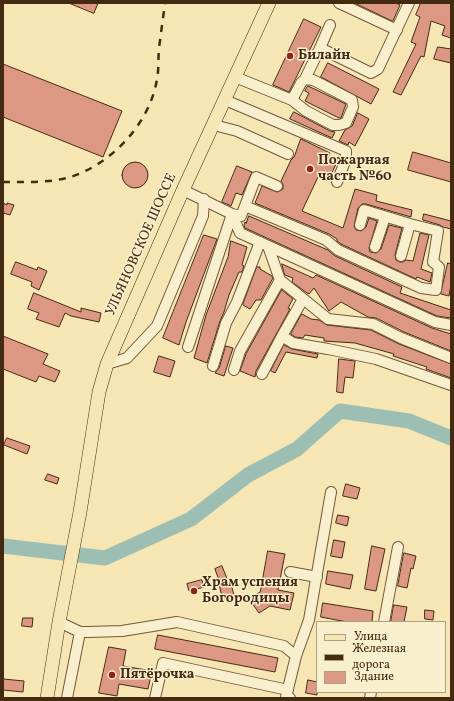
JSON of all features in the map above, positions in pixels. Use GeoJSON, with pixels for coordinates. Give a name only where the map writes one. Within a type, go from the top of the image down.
{"type":"FeatureCollection","features":[{"type":"Feature","properties":{"kind":"main road","name":"УЛЬЯНОВСКОЕ ШОССЕ"},"geometry":{"type":"LineString","coordinates":[[47,698],[59,622],[80,512],[99,392],[108,364],[183,190],[270,3]]}},
{"type":"Feature","properties":{"kind":"street"},"geometry":{"type":"LineString","coordinates":[[339,3],[397,30]]}},
{"type":"Feature","properties":{"kind":"street"},"geometry":{"type":"LineString","coordinates":[[320,48],[371,72],[378,69],[409,3]]}},
{"type":"Feature","properties":{"kind":"street"},"geometry":{"type":"LineString","coordinates":[[292,100],[301,83],[305,79],[330,25]]}},
{"type":"Feature","properties":{"kind":"street"},"geometry":{"type":"LineString","coordinates":[[235,77],[292,100],[306,111],[333,125],[346,123],[353,107],[352,100],[313,80],[305,79]]}},
{"type":"Feature","properties":{"kind":"street"},"geometry":{"type":"LineString","coordinates":[[225,100],[346,151],[346,159],[337,182]]}},
{"type":"Feature","properties":{"kind":"street"},"geometry":{"type":"LineString","coordinates":[[214,125],[237,131],[288,154]]}},
{"type":"Feature","properties":{"kind":"street"},"geometry":{"type":"LineString","coordinates":[[183,190],[232,214],[241,216],[256,177],[277,186]]}},
{"type":"Feature","properties":{"kind":"street"},"geometry":{"type":"LineString","coordinates":[[108,364],[127,358],[158,326],[203,216],[204,199]]}},
{"type":"Feature","properties":{"kind":"street"},"geometry":{"type":"LineString","coordinates":[[245,206],[326,240],[338,250],[421,288],[436,290],[439,267],[433,262],[438,231],[364,210],[360,225]]}},
{"type":"Feature","properties":{"kind":"street"},"geometry":{"type":"LineString","coordinates":[[232,214],[240,233],[435,322],[451,325]]}},
{"type":"Feature","properties":{"kind":"street"},"geometry":{"type":"LineString","coordinates":[[188,347],[232,214]]}},
{"type":"Feature","properties":{"kind":"street"},"geometry":{"type":"LineString","coordinates":[[375,247],[385,217]]}},
{"type":"Feature","properties":{"kind":"street"},"geometry":{"type":"LineString","coordinates":[[401,256],[410,224]]}},
{"type":"Feature","properties":{"kind":"street"},"geometry":{"type":"LineString","coordinates":[[264,244],[280,280],[328,319],[373,324],[401,338],[451,358]]}},
{"type":"Feature","properties":{"kind":"street"},"geometry":{"type":"LineString","coordinates":[[213,366],[226,323],[264,244]]}},
{"type":"Feature","properties":{"kind":"street"},"geometry":{"type":"LineString","coordinates":[[234,370],[240,351],[280,280]]}},
{"type":"Feature","properties":{"kind":"street"},"geometry":{"type":"LineString","coordinates":[[262,374],[303,298]]}},
{"type":"Feature","properties":{"kind":"street"},"geometry":{"type":"LineString","coordinates":[[282,336],[293,343],[376,359],[451,385]]}},
{"type":"Feature","properties":{"kind":"street"},"geometry":{"type":"LineString","coordinates":[[155,698],[163,663],[288,696],[296,656],[309,620],[331,492]]}},
{"type":"Feature","properties":{"kind":"street"},"geometry":{"type":"LineString","coordinates":[[384,621],[398,547]]}},
{"type":"Feature","properties":{"kind":"street"},"geometry":{"type":"LineString","coordinates":[[290,572],[317,577]]}},
{"type":"Feature","properties":{"kind":"street"},"geometry":{"type":"LineString","coordinates":[[59,622],[80,632],[122,632],[177,622],[284,646],[296,656]]}},
{"type":"Feature","properties":{"kind":"street"},"geometry":{"type":"LineString","coordinates":[[67,698],[80,632]]}},
{"type":"Feature","properties":{"kind":"building"},"geometry":{"type":"Polygon","coordinates":[[[69,3],[98,3],[94,13],[69,3]]]}},
{"type":"Feature","properties":{"kind":"building"},"geometry":{"type":"Polygon","coordinates":[[[355,3],[396,3],[400,5],[393,21],[355,3]]]}},
{"type":"Feature","properties":{"kind":"building"},"geometry":{"type":"Polygon","coordinates":[[[421,3],[451,3],[451,38],[442,35],[445,26],[431,21],[424,57],[421,56],[401,95],[393,92],[416,44],[411,42],[420,17],[416,15],[421,3]]]}},
{"type":"Feature","properties":{"kind":"building"},"geometry":{"type":"Polygon","coordinates":[[[304,19],[321,27],[289,92],[273,85],[304,19]]]}},
{"type":"Feature","properties":{"kind":"building"},"geometry":{"type":"Polygon","coordinates":[[[438,47],[451,49],[451,63],[434,59],[438,47]]]}},
{"type":"Feature","properties":{"kind":"building"},"geometry":{"type":"Polygon","coordinates":[[[328,63],[379,89],[371,104],[321,77],[328,63]]]}},
{"type":"Feature","properties":{"kind":"building"},"geometry":{"type":"Polygon","coordinates":[[[3,64],[122,111],[103,157],[3,117],[3,64]]]}},
{"type":"Feature","properties":{"kind":"building"},"geometry":{"type":"Polygon","coordinates":[[[308,86],[346,104],[341,118],[305,101],[309,93],[305,91],[308,86]]]}},
{"type":"Feature","properties":{"kind":"building"},"geometry":{"type":"Polygon","coordinates":[[[294,112],[330,131],[335,132],[332,138],[290,119],[294,112]]]}},
{"type":"Feature","properties":{"kind":"building"},"geometry":{"type":"Polygon","coordinates":[[[358,113],[369,119],[355,146],[349,142],[348,145],[339,141],[345,130],[352,126],[358,113]]]}},
{"type":"Feature","properties":{"kind":"building"},"geometry":{"type":"Polygon","coordinates":[[[301,139],[330,153],[328,158],[337,162],[328,181],[318,177],[302,211],[343,228],[355,189],[377,195],[376,201],[412,210],[411,217],[362,204],[358,208],[354,226],[356,230],[361,231],[366,227],[369,218],[377,221],[369,248],[370,252],[376,253],[381,249],[389,225],[402,228],[395,255],[396,260],[400,262],[406,260],[413,261],[420,233],[429,235],[421,269],[432,273],[430,282],[417,277],[416,279],[341,244],[337,241],[337,239],[329,234],[255,203],[262,186],[277,192],[283,189],[281,181],[291,160],[294,157],[301,139]]]}},
{"type":"Feature","properties":{"kind":"building"},"geometry":{"type":"Polygon","coordinates":[[[413,152],[451,163],[451,182],[408,170],[413,152]]]}},
{"type":"Feature","properties":{"kind":"building"},"geometry":{"type":"Polygon","coordinates":[[[135,162],[144,166],[148,175],[144,184],[135,188],[126,184],[122,175],[126,166],[135,162]]]}},
{"type":"Feature","properties":{"kind":"building"},"geometry":{"type":"Polygon","coordinates":[[[237,166],[252,172],[242,195],[236,193],[231,206],[222,202],[237,166]]]}},
{"type":"Feature","properties":{"kind":"building"},"geometry":{"type":"Polygon","coordinates":[[[3,203],[7,205],[7,203],[14,205],[10,215],[3,213],[3,203]]]}},
{"type":"Feature","properties":{"kind":"building"},"geometry":{"type":"Polygon","coordinates":[[[424,214],[451,221],[451,229],[423,220],[424,214]]]}},
{"type":"Feature","properties":{"kind":"building"},"geometry":{"type":"Polygon","coordinates":[[[249,216],[328,250],[335,256],[402,287],[400,293],[451,310],[451,318],[437,316],[245,228],[245,222],[246,223],[249,216]]]}},
{"type":"Feature","properties":{"kind":"building"},"geometry":{"type":"Polygon","coordinates":[[[204,235],[217,239],[179,345],[163,338],[204,235]]]}},
{"type":"Feature","properties":{"kind":"building"},"geometry":{"type":"Polygon","coordinates":[[[231,241],[247,247],[242,265],[244,266],[242,272],[239,272],[229,295],[207,363],[194,358],[206,315],[228,257],[231,241]]]}},
{"type":"Feature","properties":{"kind":"building"},"geometry":{"type":"Polygon","coordinates":[[[16,262],[37,270],[38,267],[47,271],[39,290],[31,286],[32,282],[11,274],[16,262]]]}},
{"type":"Feature","properties":{"kind":"building"},"geometry":{"type":"Polygon","coordinates":[[[448,263],[451,264],[451,285],[449,296],[441,294],[448,263]]]}},
{"type":"Feature","properties":{"kind":"building"},"geometry":{"type":"Polygon","coordinates":[[[282,264],[313,278],[316,275],[432,328],[451,334],[451,351],[404,332],[376,318],[368,317],[341,302],[329,311],[314,288],[309,294],[292,282],[293,278],[285,275],[282,264]]]}},
{"type":"Feature","properties":{"kind":"building"},"geometry":{"type":"Polygon","coordinates":[[[257,267],[260,267],[260,269],[273,278],[261,300],[256,300],[250,309],[243,305],[257,267]]]}},
{"type":"Feature","properties":{"kind":"building"},"geometry":{"type":"Polygon","coordinates":[[[282,290],[293,299],[288,308],[290,309],[256,371],[255,377],[240,371],[246,354],[282,290]]]}},
{"type":"Feature","properties":{"kind":"building"},"geometry":{"type":"Polygon","coordinates":[[[34,293],[81,312],[81,308],[101,313],[99,322],[71,316],[65,313],[59,327],[36,319],[39,313],[28,309],[34,293]]]}},
{"type":"Feature","properties":{"kind":"building"},"geometry":{"type":"Polygon","coordinates":[[[302,314],[311,319],[319,320],[327,325],[371,330],[399,344],[451,364],[451,378],[426,369],[427,367],[393,356],[394,354],[355,343],[324,341],[324,338],[305,335],[303,338],[295,337],[291,334],[302,314]]]}},
{"type":"Feature","properties":{"kind":"building"},"geometry":{"type":"Polygon","coordinates":[[[3,336],[48,354],[43,364],[60,371],[55,382],[39,376],[36,382],[3,369],[3,336]]]}},
{"type":"Feature","properties":{"kind":"building"},"geometry":{"type":"Polygon","coordinates":[[[284,345],[292,349],[318,354],[317,358],[286,352],[275,373],[271,371],[284,345]]]}},
{"type":"Feature","properties":{"kind":"building"},"geometry":{"type":"Polygon","coordinates":[[[226,346],[233,348],[224,376],[215,373],[219,368],[226,346]]]}},
{"type":"Feature","properties":{"kind":"building"},"geometry":{"type":"Polygon","coordinates":[[[159,356],[175,361],[170,377],[154,372],[159,356]]]}},
{"type":"Feature","properties":{"kind":"building"},"geometry":{"type":"Polygon","coordinates":[[[339,359],[355,361],[353,378],[345,377],[343,393],[337,392],[339,359]]]}},
{"type":"Feature","properties":{"kind":"building"},"geometry":{"type":"Polygon","coordinates":[[[7,438],[30,446],[27,454],[4,445],[7,438]]]}},
{"type":"Feature","properties":{"kind":"building"},"geometry":{"type":"Polygon","coordinates":[[[48,474],[59,478],[57,484],[45,480],[48,474]]]}},
{"type":"Feature","properties":{"kind":"building"},"geometry":{"type":"Polygon","coordinates":[[[346,484],[360,488],[357,499],[343,496],[346,484]]]}},
{"type":"Feature","properties":{"kind":"building"},"geometry":{"type":"Polygon","coordinates":[[[338,515],[349,517],[347,526],[336,523],[338,515]]]}},
{"type":"Feature","properties":{"kind":"building"},"geometry":{"type":"Polygon","coordinates":[[[334,540],[345,542],[342,558],[331,556],[334,540]]]}},
{"type":"Feature","properties":{"kind":"building"},"geometry":{"type":"Polygon","coordinates":[[[372,546],[385,549],[376,591],[365,589],[372,546]]]}},
{"type":"Feature","properties":{"kind":"building"},"geometry":{"type":"Polygon","coordinates":[[[268,551],[285,554],[278,590],[294,593],[290,610],[270,606],[259,613],[249,599],[260,592],[268,551]]]}},
{"type":"Feature","properties":{"kind":"building"},"geometry":{"type":"Polygon","coordinates":[[[404,553],[416,556],[413,569],[411,568],[407,588],[398,586],[404,553]]]}},
{"type":"Feature","properties":{"kind":"building"},"geometry":{"type":"Polygon","coordinates":[[[222,566],[228,581],[230,581],[235,598],[223,601],[220,583],[215,569],[222,566]]]}},
{"type":"Feature","properties":{"kind":"building"},"geometry":{"type":"Polygon","coordinates":[[[328,571],[353,575],[350,589],[326,584],[328,571]]]}},
{"type":"Feature","properties":{"kind":"building"},"geometry":{"type":"Polygon","coordinates":[[[202,580],[204,587],[189,591],[187,584],[202,580]]]}},
{"type":"Feature","properties":{"kind":"building"},"geometry":{"type":"Polygon","coordinates":[[[323,603],[373,611],[372,621],[342,621],[321,617],[323,603]]]}},
{"type":"Feature","properties":{"kind":"building"},"geometry":{"type":"Polygon","coordinates":[[[394,605],[407,607],[404,621],[391,621],[394,605]]]}},
{"type":"Feature","properties":{"kind":"building"},"geometry":{"type":"Polygon","coordinates":[[[425,610],[434,611],[433,620],[425,619],[425,610]]]}},
{"type":"Feature","properties":{"kind":"building"},"geometry":{"type":"Polygon","coordinates":[[[23,618],[33,618],[32,627],[22,626],[23,618]]]}},
{"type":"Feature","properties":{"kind":"building"},"geometry":{"type":"Polygon","coordinates":[[[158,635],[278,658],[275,672],[155,649],[158,635]]]}},
{"type":"Feature","properties":{"kind":"building"},"geometry":{"type":"Polygon","coordinates":[[[109,647],[126,650],[123,666],[152,671],[148,689],[119,684],[117,696],[99,693],[109,647]]]}},
{"type":"Feature","properties":{"kind":"building"},"geometry":{"type":"Polygon","coordinates":[[[3,679],[24,681],[23,692],[3,690],[3,679]]]}},
{"type":"Feature","properties":{"kind":"building"},"geometry":{"type":"Polygon","coordinates":[[[308,680],[316,682],[317,695],[306,693],[308,680]]]}},
{"type":"Feature","properties":{"kind":"waterway"},"geometry":{"type":"LineString","coordinates":[[3,546],[105,558],[191,519],[248,475],[297,449],[340,411],[409,421],[451,438]]}},
{"type":"Feature","properties":{"kind":"railway"},"geometry":{"type":"LineString","coordinates":[[3,182],[27,182],[67,178],[98,164],[126,141],[137,127],[153,96],[158,75],[159,48],[165,3]]}},
{"type":"Feature","properties":{"kind":"place","name":"Билайн"},"geometry":{"type":"Point","coordinates":[290,56]}},
{"type":"Feature","properties":{"kind":"place","name":"Пожарная часть №60"},"geometry":{"type":"Point","coordinates":[310,169]}},
{"type":"Feature","properties":{"kind":"place","name":"Храм успения Богородицы"},"geometry":{"type":"Point","coordinates":[194,591]}},
{"type":"Feature","properties":{"kind":"place","name":"Пятёрочка"},"geometry":{"type":"Point","coordinates":[112,675]}}]}
